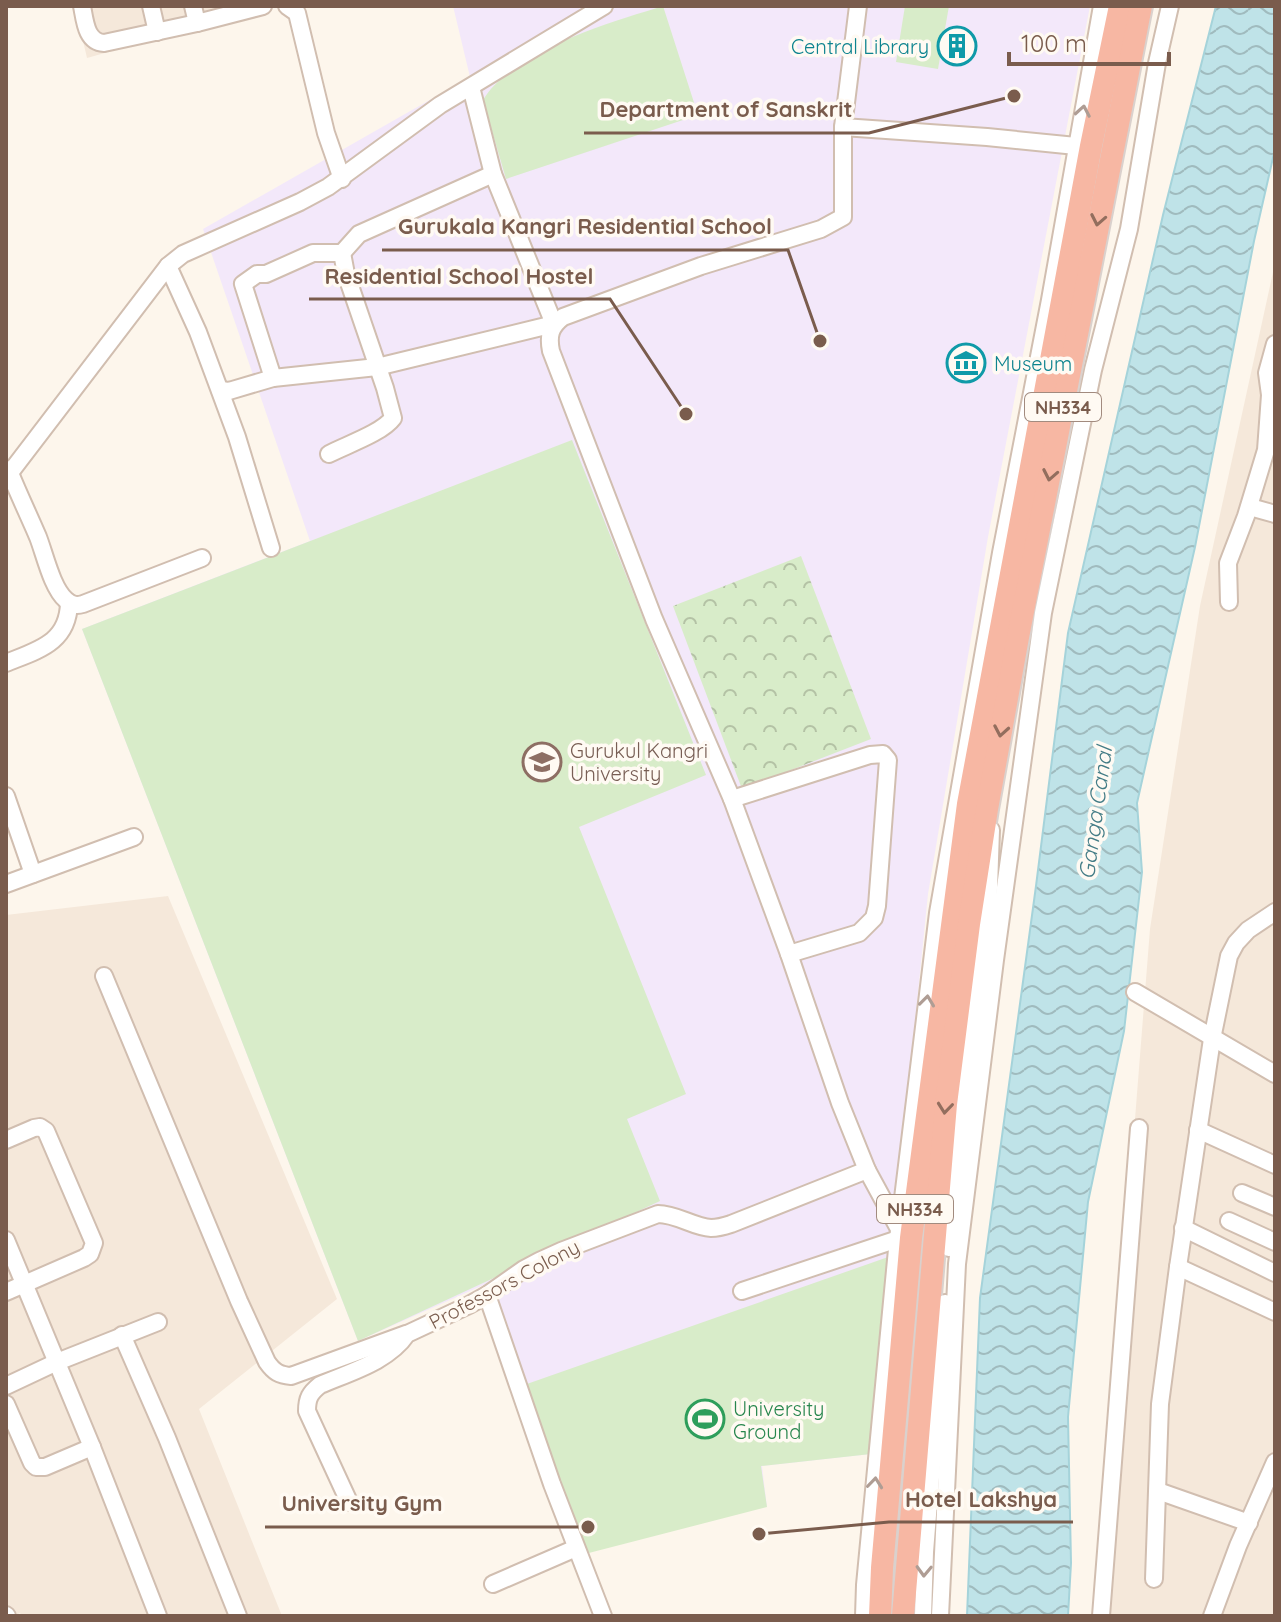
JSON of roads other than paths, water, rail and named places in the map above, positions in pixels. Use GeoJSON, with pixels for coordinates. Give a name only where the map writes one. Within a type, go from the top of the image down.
{"type":"FeatureCollection","features":[{"type":"Feature","properties":{"kind":"highway","name":"NH334"},"geometry":{"type":"LineString","coordinates":[[880,1616],[911,1238],[968,804],[1120,6]]}},
{"type":"Feature","properties":{"kind":"highway","name":"NH334"},"geometry":{"type":"LineString","coordinates":[[903,1616],[946,1104],[969,924],[1018,637],[1141,6]]}},
{"type":"Feature","properties":{"kind":"street"},"geometry":{"type":"LineString","coordinates":[[82,6],[91,39],[97,43],[263,6]]}},
{"type":"Feature","properties":{"kind":"street"},"geometry":{"type":"LineString","coordinates":[[151,6],[157,32]]}},
{"type":"Feature","properties":{"kind":"street"},"geometry":{"type":"LineString","coordinates":[[193,6],[197,23]]}},
{"type":"Feature","properties":{"kind":"street"},"geometry":{"type":"LineString","coordinates":[[287,6],[297,13],[326,133],[342,179]]}},
{"type":"Feature","properties":{"kind":"street"},"geometry":{"type":"LineString","coordinates":[[202,558],[83,604],[77,606],[69,603],[57,588],[39,539],[7,473],[168,266],[183,254],[300,202],[342,179],[440,105],[604,6]]}},
{"type":"Feature","properties":{"kind":"street"},"geometry":{"type":"LineString","coordinates":[[220,390],[229,391],[273,378],[377,367],[554,324],[563,317],[701,266],[821,229],[843,217],[843,127],[858,6]]}},
{"type":"Feature","properties":{"kind":"street"},"geometry":{"type":"LineString","coordinates":[[864,1616],[899,1234],[938,913],[1102,6]]}},
{"type":"Feature","properties":{"kind":"street"},"geometry":{"type":"LineString","coordinates":[[940,1616],[957,1264],[1043,613],[1093,370],[1129,229],[1157,63],[1170,6]]}},
{"type":"Feature","properties":{"kind":"street"},"geometry":{"type":"LineString","coordinates":[[471,87],[493,174],[554,324],[548,337],[551,351],[654,619],[732,799],[840,1103],[867,1170],[899,1234]]}},
{"type":"Feature","properties":{"kind":"street"},"geometry":{"type":"LineString","coordinates":[[843,127],[1076,146]]}},
{"type":"Feature","properties":{"kind":"street"},"geometry":{"type":"LineString","coordinates":[[273,378],[243,284],[257,274],[266,274],[313,253],[342,253],[359,234],[493,174]]}},
{"type":"Feature","properties":{"kind":"street"},"geometry":{"type":"LineString","coordinates":[[329,454],[391,422],[393,418],[342,253]]}},
{"type":"Feature","properties":{"kind":"street"},"geometry":{"type":"LineString","coordinates":[[168,266],[220,390],[271,548]]}},
{"type":"Feature","properties":{"kind":"street"},"geometry":{"type":"LineString","coordinates":[[1229,602],[1228,563],[1250,507],[1266,450],[1270,395],[1267,373],[1274,352]]}},
{"type":"Feature","properties":{"kind":"street"},"geometry":{"type":"LineString","coordinates":[[1250,507],[1275,514]]}},
{"type":"Feature","properties":{"kind":"street"},"geometry":{"type":"LineString","coordinates":[[6,663],[38,650],[61,634],[66,626],[69,603]]}},
{"type":"Feature","properties":{"kind":"street"},"geometry":{"type":"LineString","coordinates":[[732,799],[870,755],[883,754],[888,760],[874,918],[859,933],[789,954]]}},
{"type":"Feature","properties":{"kind":"street"},"geometry":{"type":"LineString","coordinates":[[6,796],[33,874]]}},
{"type":"Feature","properties":{"kind":"street"},"geometry":{"type":"LineString","coordinates":[[923,1616],[925,1552],[952,1203],[988,917],[992,843],[989,797]]}},
{"type":"Feature","properties":{"kind":"street"},"geometry":{"type":"LineString","coordinates":[[6,884],[134,837]]}},
{"type":"Feature","properties":{"kind":"street"},"geometry":{"type":"LineString","coordinates":[[1154,1579],[1160,1404],[1212,1039],[1229,956],[1248,930],[1275,912]]}},
{"type":"Feature","properties":{"kind":"street"},"geometry":{"type":"LineString","coordinates":[[104,976],[239,1301],[273,1371],[291,1376],[407,1334]]}},
{"type":"Feature","properties":{"kind":"street"},"geometry":{"type":"LineString","coordinates":[[1135,992],[1275,1074]]}},
{"type":"Feature","properties":{"kind":"street"},"geometry":{"type":"LineString","coordinates":[[6,1140],[34,1128],[40,1127],[46,1131],[94,1243],[90,1254],[6,1292]]}},
{"type":"Feature","properties":{"kind":"street"},"geometry":{"type":"LineString","coordinates":[[1101,1616],[1139,1128]]}},
{"type":"Feature","properties":{"kind":"street"},"geometry":{"type":"LineString","coordinates":[[1198,1130],[1275,1165]]}},
{"type":"Feature","properties":{"kind":"street","name":"Professors Colony"},"geometry":{"type":"LineString","coordinates":[[349,1502],[307,1411],[311,1392],[320,1385],[387,1355],[407,1334],[487,1295],[524,1269],[561,1251],[653,1215],[669,1214],[702,1227],[721,1227],[867,1170]]}},
{"type":"Feature","properties":{"kind":"street"},"geometry":{"type":"LineString","coordinates":[[1242,1193],[1275,1207]]}},
{"type":"Feature","properties":{"kind":"street"},"geometry":{"type":"LineString","coordinates":[[1229,1221],[1275,1242]]}},
{"type":"Feature","properties":{"kind":"street"},"geometry":{"type":"LineString","coordinates":[[1183,1228],[1275,1273]]}},
{"type":"Feature","properties":{"kind":"street"},"geometry":{"type":"LineString","coordinates":[[742,1291],[899,1234]]}},
{"type":"Feature","properties":{"kind":"street"},"geometry":{"type":"LineString","coordinates":[[6,1240],[158,1616]]}},
{"type":"Feature","properties":{"kind":"street"},"geometry":{"type":"LineString","coordinates":[[1178,1267],[1275,1312]]}},
{"type":"Feature","properties":{"kind":"street"},"geometry":{"type":"LineString","coordinates":[[487,1295],[603,1616]]}},
{"type":"Feature","properties":{"kind":"street"},"geometry":{"type":"LineString","coordinates":[[6,1386],[158,1322]]}},
{"type":"Feature","properties":{"kind":"street"},"geometry":{"type":"LineString","coordinates":[[122,1335],[238,1616]]}},
{"type":"Feature","properties":{"kind":"street"},"geometry":{"type":"LineString","coordinates":[[6,1404],[36,1467],[45,1467],[92,1447]]}},
{"type":"Feature","properties":{"kind":"street"},"geometry":{"type":"LineString","coordinates":[[1212,1616],[1275,1462]]}},
{"type":"Feature","properties":{"kind":"street"},"geometry":{"type":"LineString","coordinates":[[1158,1491],[1249,1523]]}},
{"type":"Feature","properties":{"kind":"street"},"geometry":{"type":"LineString","coordinates":[[493,1584],[576,1548]]}},
{"type":"Feature","properties":{"kind":"water","name":"Ganga Canal"},"geometry":{"type":"Polygon","coordinates":[[[1216,6],[1275,6],[1275,149],[1254,241],[1195,547],[1137,803],[1142,872],[1124,1031],[1088,1202],[1068,1417],[1071,1563],[1068,1616],[967,1616],[980,1298],[1068,633],[1163,215],[1216,6]]]}},
{"type":"Feature","properties":{"kind":"place","name":"Central Library"},"geometry":{"type":"Point","coordinates":[957,46]}},
{"type":"Feature","properties":{"kind":"place","name":"Department of Sanskrit"},"geometry":{"type":"Point","coordinates":[1014,96]}},
{"type":"Feature","properties":{"kind":"place","name":"Gurukala Kangri Residential School"},"geometry":{"type":"Point","coordinates":[820,341]}},
{"type":"Feature","properties":{"kind":"place","name":"Museum"},"geometry":{"type":"Point","coordinates":[966,363]}},
{"type":"Feature","properties":{"kind":"place","name":"Residential School Hostel"},"geometry":{"type":"Point","coordinates":[686,414]}},
{"type":"Feature","properties":{"kind":"place","name":"Gurukul Kangri University"},"geometry":{"type":"Point","coordinates":[542,762]}},
{"type":"Feature","properties":{"kind":"place","name":"University Ground"},"geometry":{"type":"Point","coordinates":[705,1419]}},
{"type":"Feature","properties":{"kind":"place","name":"University Gym"},"geometry":{"type":"Point","coordinates":[588,1527]}},
{"type":"Feature","properties":{"kind":"place","name":"Hotel Lakshya"},"geometry":{"type":"Point","coordinates":[759,1534]}}]}
